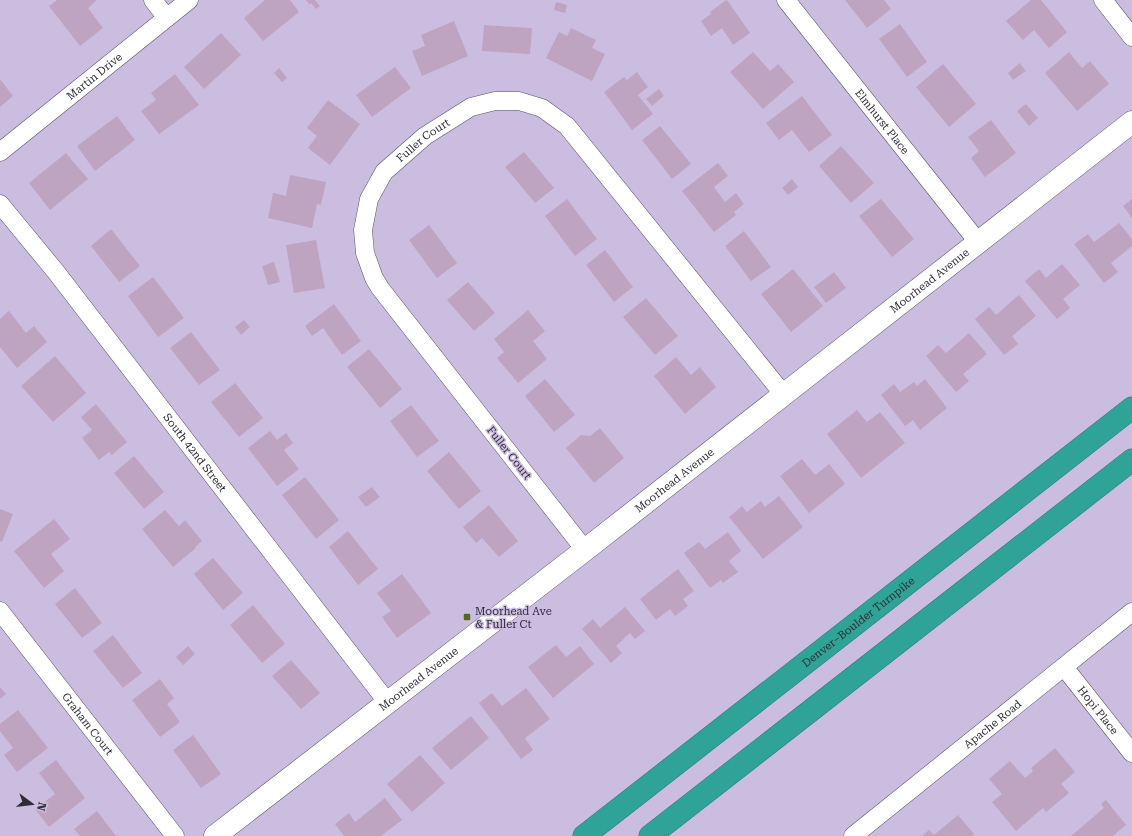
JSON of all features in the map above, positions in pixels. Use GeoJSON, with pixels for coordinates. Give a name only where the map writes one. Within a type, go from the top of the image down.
{"type":"FeatureCollection","features":[{"type":"Feature","properties":{"kind":"highway","name":"Denver–Boulder Turnpike"},"geometry":{"type":"LineString","coordinates":[[584,836],[1132,408]]}},
{"type":"Feature","properties":{"kind":"highway"},"geometry":{"type":"LineString","coordinates":[[650,836],[1132,460]]}},
{"type":"Feature","properties":{"kind":"street"},"geometry":{"type":"LineString","coordinates":[[153,0],[166,17]]}},
{"type":"Feature","properties":{"kind":"street","name":"Martin Drive"},"geometry":{"type":"LineString","coordinates":[[0,152],[189,0]]}},
{"type":"Feature","properties":{"kind":"street","name":"Elmhurst Place"},"geometry":{"type":"LineString","coordinates":[[786,0],[978,242]]}},
{"type":"Feature","properties":{"kind":"street"},"geometry":{"type":"LineString","coordinates":[[1103,0],[1132,37]]}},
{"type":"Feature","properties":{"kind":"street","name":"Fuller Court"},"geometry":{"type":"LineString","coordinates":[[585,550],[380,288],[374,278],[365,253],[363,230],[369,199],[384,172],[426,136],[471,107],[495,101],[519,101],[542,108],[567,126],[784,395]]}},
{"type":"Feature","properties":{"kind":"street","name":"Moorhead Avenue"},"geometry":{"type":"LineString","coordinates":[[215,836],[585,550],[1132,122]]}},
{"type":"Feature","properties":{"kind":"street","name":"South 42nd Street"},"geometry":{"type":"LineString","coordinates":[[0,204],[56,272],[388,703]]}},
{"type":"Feature","properties":{"kind":"street","name":"Graham Court"},"geometry":{"type":"LineString","coordinates":[[0,612],[175,836]]}},
{"type":"Feature","properties":{"kind":"street","name":"Apache Road"},"geometry":{"type":"LineString","coordinates":[[853,836],[1132,612]]}},
{"type":"Feature","properties":{"kind":"street","name":"Hopi Place"},"geometry":{"type":"LineString","coordinates":[[1064,667],[1132,753]]}},
{"type":"Feature","properties":{"kind":"building"},"geometry":{"type":"Polygon","coordinates":[[[57,0],[97,0],[88,8],[103,28],[80,46],[49,6],[57,0]]]}},
{"type":"Feature","properties":{"kind":"building"},"geometry":{"type":"Polygon","coordinates":[[[265,0],[290,0],[299,12],[263,41],[244,18],[265,0]]]}},
{"type":"Feature","properties":{"kind":"building"},"geometry":{"type":"Polygon","coordinates":[[[306,0],[315,0],[320,6],[316,9],[306,0]]]}},
{"type":"Feature","properties":{"kind":"building"},"geometry":{"type":"Polygon","coordinates":[[[726,0],[750,33],[733,45],[722,28],[711,36],[701,21],[726,0]]]}},
{"type":"Feature","properties":{"kind":"building"},"geometry":{"type":"Polygon","coordinates":[[[845,0],[884,0],[891,9],[867,28],[845,0]]]}},
{"type":"Feature","properties":{"kind":"building"},"geometry":{"type":"Polygon","coordinates":[[[1031,0],[1041,0],[1067,32],[1049,48],[1034,30],[1023,40],[1006,21],[1031,0]]]}},
{"type":"Feature","properties":{"kind":"building"},"geometry":{"type":"Polygon","coordinates":[[[556,2],[567,5],[565,13],[554,10],[556,2]]]}},
{"type":"Feature","properties":{"kind":"building"},"geometry":{"type":"Polygon","coordinates":[[[454,21],[468,56],[422,76],[412,51],[425,46],[421,35],[454,21]]]}},
{"type":"Feature","properties":{"kind":"building"},"geometry":{"type":"Polygon","coordinates":[[[900,24],[927,62],[907,77],[879,39],[900,24]]]}},
{"type":"Feature","properties":{"kind":"building"},"geometry":{"type":"Polygon","coordinates":[[[484,25],[532,28],[530,54],[482,51],[484,25]]]}},
{"type":"Feature","properties":{"kind":"building"},"geometry":{"type":"Polygon","coordinates":[[[571,28],[596,40],[592,48],[605,54],[592,81],[546,58],[559,32],[567,36],[571,28]]]}},
{"type":"Feature","properties":{"kind":"building"},"geometry":{"type":"Polygon","coordinates":[[[221,33],[241,55],[204,89],[184,67],[221,33]]]}},
{"type":"Feature","properties":{"kind":"building"},"geometry":{"type":"Polygon","coordinates":[[[753,52],[770,71],[778,64],[794,82],[763,109],[730,72],[753,52]]]}},
{"type":"Feature","properties":{"kind":"building"},"geometry":{"type":"Polygon","coordinates":[[[1069,52],[1082,68],[1090,61],[1109,84],[1077,111],[1045,73],[1069,52]]]}},
{"type":"Feature","properties":{"kind":"building"},"geometry":{"type":"Polygon","coordinates":[[[1020,63],[1026,71],[1013,80],[1008,73],[1020,63]]]}},
{"type":"Feature","properties":{"kind":"building"},"geometry":{"type":"Polygon","coordinates":[[[943,64],[976,104],[949,127],[916,87],[943,64]]]}},
{"type":"Feature","properties":{"kind":"building"},"geometry":{"type":"Polygon","coordinates":[[[395,67],[411,88],[372,117],[356,95],[395,67]]]}},
{"type":"Feature","properties":{"kind":"building"},"geometry":{"type":"Polygon","coordinates":[[[279,68],[287,78],[282,82],[274,73],[279,68]]]}},
{"type":"Feature","properties":{"kind":"building"},"geometry":{"type":"Polygon","coordinates":[[[637,72],[648,87],[638,95],[653,114],[632,130],[604,92],[624,77],[627,80],[637,72]]]}},
{"type":"Feature","properties":{"kind":"building"},"geometry":{"type":"Polygon","coordinates":[[[175,74],[199,105],[159,134],[141,111],[156,100],[151,93],[175,74]]]}},
{"type":"Feature","properties":{"kind":"building"},"geometry":{"type":"Polygon","coordinates":[[[0,79],[13,96],[0,107],[0,79]]]}},
{"type":"Feature","properties":{"kind":"building"},"geometry":{"type":"Polygon","coordinates":[[[659,89],[664,96],[652,106],[646,99],[659,89]]]}},
{"type":"Feature","properties":{"kind":"building"},"geometry":{"type":"Polygon","coordinates":[[[802,96],[832,135],[809,152],[792,130],[779,140],[766,123],[802,96]]]}},
{"type":"Feature","properties":{"kind":"building"},"geometry":{"type":"Polygon","coordinates":[[[328,100],[360,124],[330,165],[308,148],[317,136],[307,128],[328,100]]]}},
{"type":"Feature","properties":{"kind":"building"},"geometry":{"type":"Polygon","coordinates":[[[1026,104],[1038,118],[1029,126],[1017,111],[1026,104]]]}},
{"type":"Feature","properties":{"kind":"building"},"geometry":{"type":"Polygon","coordinates":[[[117,116],[135,140],[95,171],[77,146],[117,116]]]}},
{"type":"Feature","properties":{"kind":"building"},"geometry":{"type":"Polygon","coordinates":[[[991,120],[1016,153],[985,177],[971,158],[979,151],[968,137],[991,120]]]}},
{"type":"Feature","properties":{"kind":"building"},"geometry":{"type":"Polygon","coordinates":[[[660,126],[691,164],[672,179],[642,140],[660,126]]]}},
{"type":"Feature","properties":{"kind":"building"},"geometry":{"type":"Polygon","coordinates":[[[841,146],[874,183],[851,203],[819,166],[841,146]]]}},
{"type":"Feature","properties":{"kind":"building"},"geometry":{"type":"Polygon","coordinates":[[[524,152],[554,188],[535,203],[505,167],[524,152]]]}},
{"type":"Feature","properties":{"kind":"building"},"geometry":{"type":"Polygon","coordinates":[[[66,153],[88,179],[50,210],[29,183],[66,153]]]}},
{"type":"Feature","properties":{"kind":"building"},"geometry":{"type":"Polygon","coordinates":[[[718,163],[728,176],[714,187],[725,202],[736,193],[744,204],[734,212],[736,215],[714,232],[682,191],[718,163]]]}},
{"type":"Feature","properties":{"kind":"building"},"geometry":{"type":"Polygon","coordinates":[[[290,175],[326,182],[321,205],[317,204],[312,228],[268,218],[273,193],[286,196],[290,175]]]}},
{"type":"Feature","properties":{"kind":"building"},"geometry":{"type":"Polygon","coordinates":[[[792,179],[798,187],[788,195],[782,188],[792,179]]]}},
{"type":"Feature","properties":{"kind":"building"},"geometry":{"type":"Polygon","coordinates":[[[567,199],[597,239],[575,256],[545,216],[567,199]]]}},
{"type":"Feature","properties":{"kind":"building"},"geometry":{"type":"Polygon","coordinates":[[[881,199],[914,239],[892,257],[859,216],[881,199]]]}},
{"type":"Feature","properties":{"kind":"building"},"geometry":{"type":"Polygon","coordinates":[[[1132,199],[1132,218],[1123,206],[1132,199]]]}},
{"type":"Feature","properties":{"kind":"building"},"geometry":{"type":"Polygon","coordinates":[[[1119,223],[1132,239],[1132,246],[1111,263],[1118,272],[1104,283],[1074,244],[1088,234],[1094,242],[1119,223]]]}},
{"type":"Feature","properties":{"kind":"building"},"geometry":{"type":"Polygon","coordinates":[[[429,225],[457,263],[437,278],[409,240],[429,225]]]}},
{"type":"Feature","properties":{"kind":"building"},"geometry":{"type":"Polygon","coordinates":[[[111,229],[140,266],[119,282],[91,246],[111,229]]]}},
{"type":"Feature","properties":{"kind":"building"},"geometry":{"type":"Polygon","coordinates":[[[744,231],[771,267],[751,281],[725,246],[744,231]]]}},
{"type":"Feature","properties":{"kind":"building"},"geometry":{"type":"Polygon","coordinates":[[[316,240],[325,288],[294,293],[286,245],[316,240]]]}},
{"type":"Feature","properties":{"kind":"building"},"geometry":{"type":"Polygon","coordinates":[[[605,250],[633,287],[614,302],[586,265],[605,250]]]}},
{"type":"Feature","properties":{"kind":"building"},"geometry":{"type":"Polygon","coordinates":[[[274,262],[280,282],[268,285],[262,266],[274,262]]]}},
{"type":"Feature","properties":{"kind":"building"},"geometry":{"type":"Polygon","coordinates":[[[1062,264],[1080,285],[1063,299],[1070,308],[1057,319],[1025,281],[1039,269],[1046,278],[1062,264]]]}},
{"type":"Feature","properties":{"kind":"building"},"geometry":{"type":"Polygon","coordinates":[[[793,269],[823,306],[791,332],[761,294],[793,269]]]}},
{"type":"Feature","properties":{"kind":"building"},"geometry":{"type":"Polygon","coordinates":[[[834,272],[846,288],[826,303],[814,287],[834,272]]]}},
{"type":"Feature","properties":{"kind":"building"},"geometry":{"type":"Polygon","coordinates":[[[153,277],[184,318],[158,337],[128,296],[153,277]]]}},
{"type":"Feature","properties":{"kind":"building"},"geometry":{"type":"Polygon","coordinates":[[[468,282],[495,313],[474,331],[447,300],[468,282]]]}},
{"type":"Feature","properties":{"kind":"building"},"geometry":{"type":"Polygon","coordinates":[[[1019,295],[1036,316],[1012,336],[1018,344],[1004,355],[975,319],[989,307],[996,315],[1019,295]]]}},
{"type":"Feature","properties":{"kind":"building"},"geometry":{"type":"Polygon","coordinates":[[[646,298],[678,336],[655,355],[623,317],[646,298]]]}},
{"type":"Feature","properties":{"kind":"building"},"geometry":{"type":"Polygon","coordinates":[[[334,304],[361,341],[342,355],[323,328],[312,336],[305,326],[334,304]]]}},
{"type":"Feature","properties":{"kind":"building"},"geometry":{"type":"Polygon","coordinates":[[[528,310],[545,331],[533,341],[547,359],[518,383],[497,358],[504,352],[494,339],[528,310]]]}},
{"type":"Feature","properties":{"kind":"building"},"geometry":{"type":"Polygon","coordinates":[[[9,311],[26,333],[34,326],[47,342],[17,368],[0,347],[0,319],[9,311]]]}},
{"type":"Feature","properties":{"kind":"building"},"geometry":{"type":"Polygon","coordinates":[[[244,320],[250,327],[241,335],[235,327],[244,320]]]}},
{"type":"Feature","properties":{"kind":"building"},"geometry":{"type":"Polygon","coordinates":[[[191,332],[220,370],[199,385],[170,348],[191,332]]]}},
{"type":"Feature","properties":{"kind":"building"},"geometry":{"type":"Polygon","coordinates":[[[969,333],[987,354],[963,374],[969,381],[956,392],[926,356],[938,345],[946,353],[969,333]]]}},
{"type":"Feature","properties":{"kind":"building"},"geometry":{"type":"Polygon","coordinates":[[[369,349],[402,389],[380,408],[347,367],[369,349]]]}},
{"type":"Feature","properties":{"kind":"building"},"geometry":{"type":"Polygon","coordinates":[[[55,356],[86,393],[53,422],[21,386],[55,356]]]}},
{"type":"Feature","properties":{"kind":"building"},"geometry":{"type":"Polygon","coordinates":[[[676,357],[691,375],[700,367],[716,387],[685,414],[654,376],[676,357]]]}},
{"type":"Feature","properties":{"kind":"building"},"geometry":{"type":"Polygon","coordinates":[[[545,379],[575,415],[554,432],[525,396],[545,379]]]}},
{"type":"Feature","properties":{"kind":"building"},"geometry":{"type":"Polygon","coordinates":[[[925,379],[947,408],[920,430],[913,420],[905,426],[881,395],[894,384],[900,392],[914,382],[917,386],[925,379]]]}},
{"type":"Feature","properties":{"kind":"building"},"geometry":{"type":"Polygon","coordinates":[[[235,383],[263,418],[239,437],[211,402],[235,383]]]}},
{"type":"Feature","properties":{"kind":"building"},"geometry":{"type":"Polygon","coordinates":[[[96,404],[127,442],[112,455],[109,452],[99,460],[82,438],[92,430],[81,417],[96,404]]]}},
{"type":"Feature","properties":{"kind":"building"},"geometry":{"type":"Polygon","coordinates":[[[411,405],[439,441],[417,457],[390,421],[411,405]]]}},
{"type":"Feature","properties":{"kind":"building"},"geometry":{"type":"Polygon","coordinates":[[[857,410],[867,422],[880,412],[905,443],[861,478],[827,434],[857,410]]]}},
{"type":"Feature","properties":{"kind":"building"},"geometry":{"type":"Polygon","coordinates":[[[600,428],[624,458],[594,483],[566,448],[581,435],[590,436],[600,428]]]}},
{"type":"Feature","properties":{"kind":"building"},"geometry":{"type":"Polygon","coordinates":[[[270,431],[277,440],[286,433],[293,443],[284,450],[299,469],[277,486],[248,448],[270,431]]]}},
{"type":"Feature","properties":{"kind":"building"},"geometry":{"type":"Polygon","coordinates":[[[449,452],[481,491],[459,509],[427,471],[449,452]]]}},
{"type":"Feature","properties":{"kind":"building"},"geometry":{"type":"Polygon","coordinates":[[[134,456],[164,492],[144,509],[114,473],[134,456]]]}},
{"type":"Feature","properties":{"kind":"building"},"geometry":{"type":"Polygon","coordinates":[[[802,459],[815,475],[829,464],[845,484],[809,513],[780,476],[802,459]]]}},
{"type":"Feature","properties":{"kind":"building"},"geometry":{"type":"Polygon","coordinates":[[[305,477],[339,520],[316,539],[282,495],[305,477]]]}},
{"type":"Feature","properties":{"kind":"building"},"geometry":{"type":"Polygon","coordinates":[[[372,487],[380,497],[366,507],[358,497],[372,487]]]}},
{"type":"Feature","properties":{"kind":"building"},"geometry":{"type":"Polygon","coordinates":[[[779,496],[803,527],[763,559],[729,517],[742,506],[747,512],[761,501],[765,507],[779,496]]]}},
{"type":"Feature","properties":{"kind":"building"},"geometry":{"type":"Polygon","coordinates":[[[489,505],[518,541],[499,557],[482,538],[476,543],[463,527],[489,505]]]}},
{"type":"Feature","properties":{"kind":"building"},"geometry":{"type":"Polygon","coordinates":[[[0,509],[13,514],[2,542],[0,541],[0,509]]]}},
{"type":"Feature","properties":{"kind":"building"},"geometry":{"type":"Polygon","coordinates":[[[165,510],[179,526],[185,520],[202,541],[195,547],[196,548],[173,567],[142,529],[165,510]]]}},
{"type":"Feature","properties":{"kind":"building"},"geometry":{"type":"Polygon","coordinates":[[[54,519],[70,539],[51,554],[64,571],[44,588],[14,551],[54,519]]]}},
{"type":"Feature","properties":{"kind":"building"},"geometry":{"type":"Polygon","coordinates":[[[348,531],[378,569],[358,585],[329,547],[348,531]]]}},
{"type":"Feature","properties":{"kind":"building"},"geometry":{"type":"Polygon","coordinates":[[[728,532],[741,551],[729,561],[738,572],[723,583],[721,580],[710,588],[684,553],[699,542],[705,549],[728,532]]]}},
{"type":"Feature","properties":{"kind":"building"},"geometry":{"type":"Polygon","coordinates":[[[213,558],[243,593],[223,610],[194,574],[213,558]]]}},
{"type":"Feature","properties":{"kind":"building"},"geometry":{"type":"Polygon","coordinates":[[[678,569],[694,591],[683,599],[688,606],[675,616],[670,609],[656,620],[640,599],[678,569]]]}},
{"type":"Feature","properties":{"kind":"building"},"geometry":{"type":"Polygon","coordinates":[[[402,574],[431,613],[397,638],[382,617],[391,611],[377,593],[402,574]]]}},
{"type":"Feature","properties":{"kind":"building"},"geometry":{"type":"Polygon","coordinates":[[[75,588],[102,623],[82,638],[55,604],[75,588]]]}},
{"type":"Feature","properties":{"kind":"building"},"geometry":{"type":"Polygon","coordinates":[[[253,605],[285,644],[262,663],[230,625],[253,605]]]}},
{"type":"Feature","properties":{"kind":"building"},"geometry":{"type":"Polygon","coordinates":[[[625,607],[645,631],[635,639],[630,633],[616,646],[622,653],[611,663],[582,629],[593,619],[600,628],[625,607]]]}},
{"type":"Feature","properties":{"kind":"building"},"geometry":{"type":"Polygon","coordinates":[[[113,635],[142,673],[123,688],[93,651],[113,635]]]}},
{"type":"Feature","properties":{"kind":"building"},"geometry":{"type":"Polygon","coordinates":[[[556,645],[566,657],[580,646],[594,664],[553,698],[528,667],[556,645]]]}},
{"type":"Feature","properties":{"kind":"building"},"geometry":{"type":"Polygon","coordinates":[[[188,646],[195,654],[183,665],[176,657],[188,646]]]}},
{"type":"Feature","properties":{"kind":"building"},"geometry":{"type":"Polygon","coordinates":[[[291,660],[320,693],[301,709],[272,676],[291,660]]]}},
{"type":"Feature","properties":{"kind":"building"},"geometry":{"type":"Polygon","coordinates":[[[160,679],[174,698],[167,704],[180,722],[160,737],[132,700],[160,679]]]}},
{"type":"Feature","properties":{"kind":"building"},"geometry":{"type":"Polygon","coordinates":[[[0,687],[6,694],[0,699],[0,687]]]}},
{"type":"Feature","properties":{"kind":"building"},"geometry":{"type":"Polygon","coordinates":[[[526,688],[550,719],[525,738],[533,750],[521,759],[479,703],[492,693],[502,706],[526,688]]]}},
{"type":"Feature","properties":{"kind":"building"},"geometry":{"type":"Polygon","coordinates":[[[18,710],[48,748],[17,772],[4,755],[13,748],[0,731],[0,724],[18,710]]]}},
{"type":"Feature","properties":{"kind":"building"},"geometry":{"type":"Polygon","coordinates":[[[471,716],[489,738],[451,770],[432,748],[471,716]]]}},
{"type":"Feature","properties":{"kind":"building"},"geometry":{"type":"Polygon","coordinates":[[[193,735],[221,774],[201,788],[173,750],[193,735]]]}},
{"type":"Feature","properties":{"kind":"building"},"geometry":{"type":"Polygon","coordinates":[[[1055,748],[1075,772],[1061,784],[1069,793],[1046,812],[1043,808],[1016,831],[992,802],[1002,794],[989,779],[1010,761],[1025,778],[1033,771],[1031,768],[1055,748]]]}},
{"type":"Feature","properties":{"kind":"building"},"geometry":{"type":"Polygon","coordinates":[[[420,755],[445,783],[412,812],[387,784],[420,755]]]}},
{"type":"Feature","properties":{"kind":"building"},"geometry":{"type":"Polygon","coordinates":[[[56,760],[85,798],[49,827],[35,809],[55,794],[39,773],[56,760]]]}},
{"type":"Feature","properties":{"kind":"building"},"geometry":{"type":"Polygon","coordinates":[[[385,798],[402,820],[381,836],[344,836],[335,824],[349,813],[355,822],[385,798]]]}},
{"type":"Feature","properties":{"kind":"building"},"geometry":{"type":"Polygon","coordinates":[[[1106,800],[1126,825],[1113,836],[1071,836],[1104,808],[1101,804],[1106,800]]]}},
{"type":"Feature","properties":{"kind":"building"},"geometry":{"type":"Polygon","coordinates":[[[97,811],[116,836],[80,836],[74,829],[97,811]]]}},
{"type":"Feature","properties":{"kind":"building"},"geometry":{"type":"Polygon","coordinates":[[[958,815],[974,834],[972,836],[922,836],[929,830],[934,835],[958,815]]]}},
{"type":"Feature","properties":{"kind":"place","name":"Moorhead Ave & Fuller Ct"},"geometry":{"type":"Point","coordinates":[467,617]}}]}
